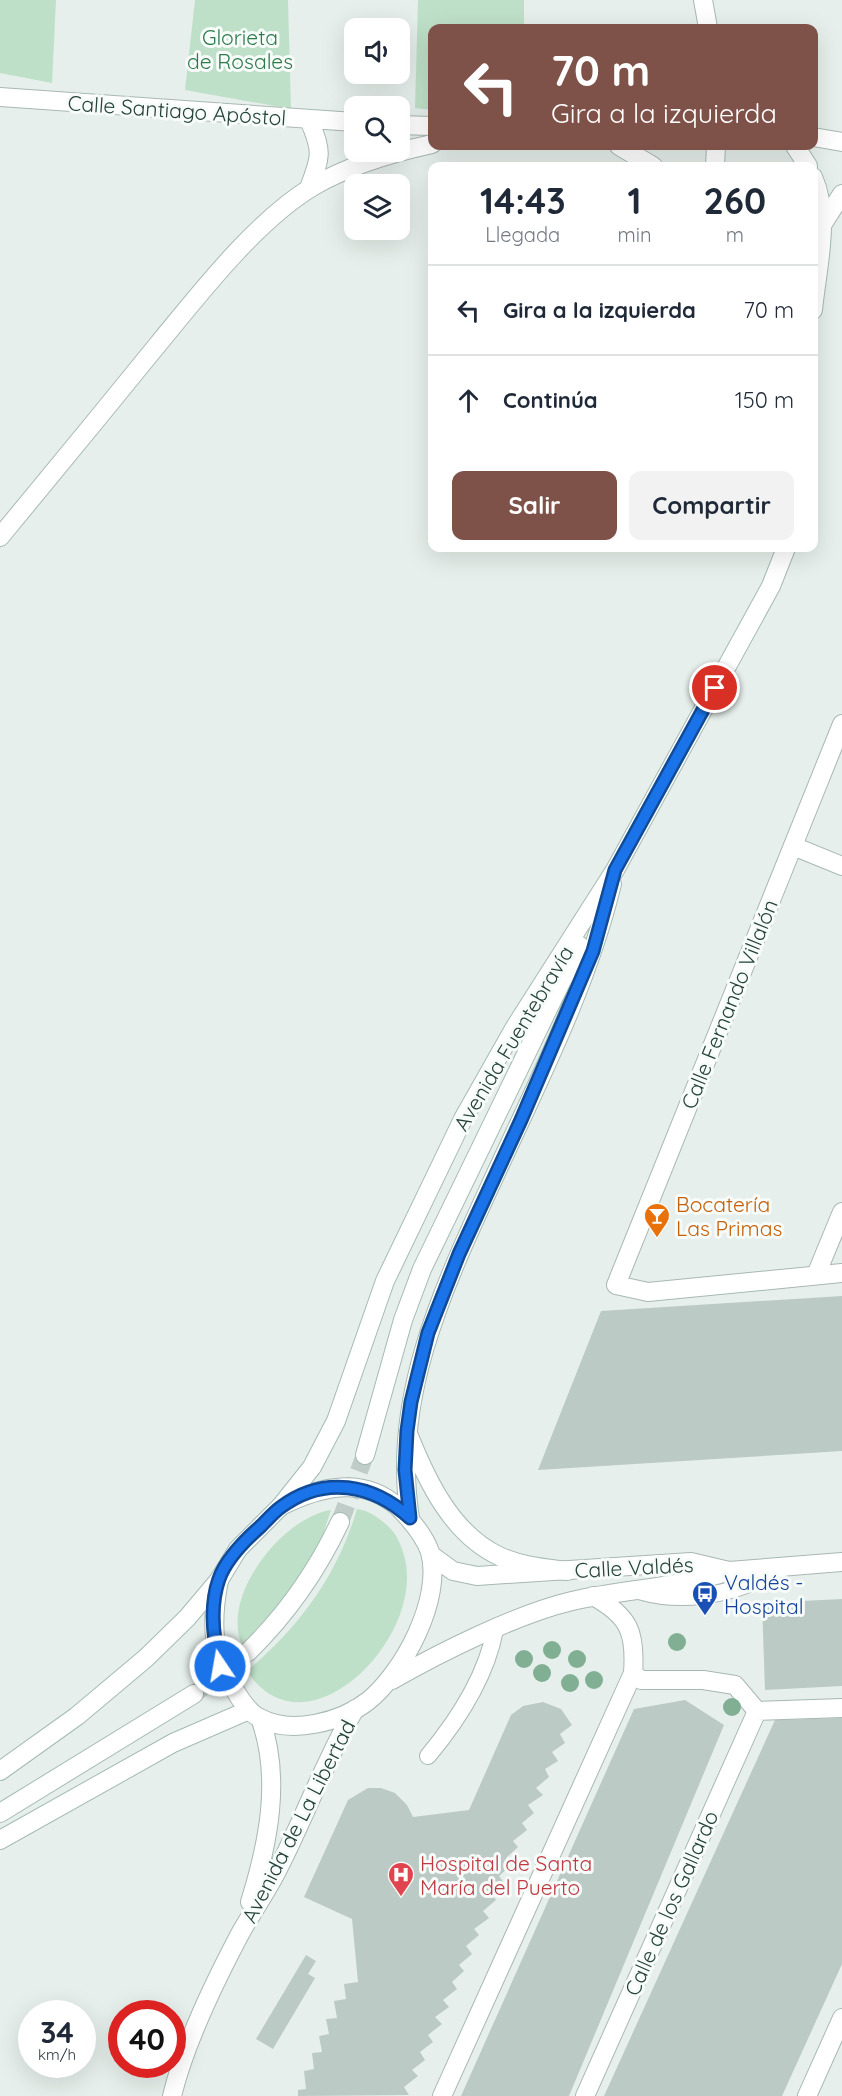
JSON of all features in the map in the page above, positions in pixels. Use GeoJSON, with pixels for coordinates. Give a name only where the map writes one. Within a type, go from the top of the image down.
{"type":"FeatureCollection","features":[{"type":"Feature","properties":{"kind":"street","name":"Calle Santiago Apóstol"},"geometry":{"type":"LineString","coordinates":[[0,97],[344,122]]}},
{"type":"Feature","properties":{"kind":"street"},"geometry":{"type":"LineString","coordinates":[[309,120],[320,147],[320,158],[309,188]]}},
{"type":"Feature","properties":{"kind":"street"},"geometry":{"type":"LineString","coordinates":[[410,125],[428,126]]}},
{"type":"Feature","properties":{"kind":"street"},"geometry":{"type":"LineString","coordinates":[[818,138],[842,142]]}},
{"type":"Feature","properties":{"kind":"street"},"geometry":{"type":"LineString","coordinates":[[0,537],[222,268],[271,221],[309,188],[348,169],[428,145]]}},
{"type":"Feature","properties":{"kind":"street"},"geometry":{"type":"LineString","coordinates":[[626,150],[646,162]]}},
{"type":"Feature","properties":{"kind":"street"},"geometry":{"type":"LineString","coordinates":[[818,190],[822,200],[818,223]]}},
{"type":"Feature","properties":{"kind":"street"},"geometry":{"type":"LineString","coordinates":[[818,228],[842,194]]}},
{"type":"Feature","properties":{"kind":"street","name":"Avenida Fuentebravía"},"geometry":{"type":"LineString","coordinates":[[281,1506],[325,1444],[365,1342],[385,1281],[463,1119],[515,1027],[615,870],[771,586],[784,552]]}},
{"type":"Feature","properties":{"kind":"street","name":"Calle Fernando Villalón"},"geometry":{"type":"LineString","coordinates":[[816,1275],[648,1292],[616,1285],[842,724]]}},
{"type":"Feature","properties":{"kind":"street"},"geometry":{"type":"LineString","coordinates":[[793,846],[842,866]]}},
{"type":"Feature","properties":{"kind":"street"},"geometry":{"type":"LineString","coordinates":[[410,1518],[405,1470],[407,1431],[411,1402],[428,1333],[459,1254],[521,1120],[593,951],[615,870]]}},
{"type":"Feature","properties":{"kind":"street"},"geometry":{"type":"LineString","coordinates":[[365,1455],[403,1320],[422,1269],[615,870]]}},
{"type":"Feature","properties":{"kind":"street"},"geometry":{"type":"LineString","coordinates":[[842,1212],[816,1275],[842,1273]]}},
{"type":"Feature","properties":{"kind":"street"},"geometry":{"type":"LineString","coordinates":[[407,1431],[425,1476],[440,1500],[478,1542],[511,1561],[567,1571]]}},
{"type":"Feature","properties":{"kind":"street"},"geometry":{"type":"LineString","coordinates":[[0,1771],[77,1716],[146,1658],[187,1618],[219,1580],[238,1549],[281,1506],[329,1487],[344,1487],[376,1494],[395,1504],[410,1518],[423,1537],[430,1555],[430,1592],[423,1619],[403,1661],[384,1685],[355,1709],[327,1721],[293,1725],[254,1714],[173,1743],[0,1840]]}},
{"type":"Feature","properties":{"kind":"street"},"geometry":{"type":"LineString","coordinates":[[248,1652],[288,1609],[317,1568],[340,1522]]}},
{"type":"Feature","properties":{"kind":"street","name":"Calle Valdés"},"geometry":{"type":"LineString","coordinates":[[430,1555],[453,1571],[477,1576],[691,1562],[729,1571],[842,1562]]}},
{"type":"Feature","properties":{"kind":"street"},"geometry":{"type":"LineString","coordinates":[[384,1685],[495,1630],[557,1605],[633,1589],[700,1581],[729,1571]]}},
{"type":"Feature","properties":{"kind":"street"},"geometry":{"type":"LineString","coordinates":[[219,1580],[214,1608],[216,1648],[227,1680],[254,1714]]}},
{"type":"Feature","properties":{"kind":"street"},"geometry":{"type":"LineString","coordinates":[[442,2096],[633,1673],[635,1653],[627,1623],[623,1616],[593,1596]]}},
{"type":"Feature","properties":{"kind":"street"},"geometry":{"type":"LineString","coordinates":[[633,1673],[641,1680],[703,1680],[735,1685],[757,1711],[842,1708]]}},
{"type":"Feature","properties":{"kind":"street"},"geometry":{"type":"LineString","coordinates":[[0,1812],[194,1694]]}},
{"type":"Feature","properties":{"kind":"street","name":"Avenida de La Libertad"},"geometry":{"type":"LineString","coordinates":[[172,2096],[185,2055],[241,1933],[277,1871],[316,1793],[338,1737],[355,1709]]}},
{"type":"Feature","properties":{"kind":"street","name":"Calle de los Gallardo"},"geometry":{"type":"LineString","coordinates":[[585,2096],[757,1711]]}},
{"type":"Feature","properties":{"kind":"street","name":"Avenida de La Libertad"},"geometry":{"type":"LineString","coordinates":[[241,1933],[261,1866],[270,1815],[267,1747],[254,1714]]}},
{"type":"Feature","properties":{"kind":"street"},"geometry":{"type":"LineString","coordinates":[[807,2096],[842,2018]]}},
{"type":"Feature","properties":{"kind":"lane"},"geometry":{"type":"LineString","coordinates":[[633,1589],[668,1597],[721,1593],[746,1587],[787,1566]]}},
{"type":"Feature","properties":{"kind":"lane"},"geometry":{"type":"LineString","coordinates":[[428,1756],[449,1730],[469,1698],[491,1651],[495,1630]]}},
{"type":"Feature","properties":{"kind":"green space"},"geometry":{"type":"Polygon","coordinates":[[[0,0],[56,0],[52,83],[0,73],[0,0]]]}},
{"type":"Feature","properties":{"kind":"green space","name":"Glorieta de Rosales"},"geometry":{"type":"Polygon","coordinates":[[[195,0],[288,0],[291,109],[185,90],[195,0]]]}},
{"type":"Feature","properties":{"kind":"green space"},"geometry":{"type":"Polygon","coordinates":[[[418,0],[524,0],[524,24],[428,24],[428,110],[415,108],[418,0]]]}},
{"type":"Feature","properties":{"kind":"green space"},"geometry":{"type":"Polygon","coordinates":[[[357,1509],[370,1513],[389,1527],[403,1550],[406,1591],[396,1623],[378,1654],[354,1679],[327,1696],[298,1702],[271,1695],[247,1671],[284,1636],[314,1598],[339,1556],[357,1509]]]}},
{"type":"Feature","properties":{"kind":"green space"},"geometry":{"type":"Polygon","coordinates":[[[331,1510],[312,1559],[274,1610],[242,1645],[238,1625],[240,1604],[248,1583],[260,1562],[294,1527],[312,1516],[331,1510]]]}},
{"type":"Feature","properties":{"kind":"building"},"geometry":{"type":"Polygon","coordinates":[[[842,1296],[842,1451],[538,1470],[601,1311],[842,1296]]]}},
{"type":"Feature","properties":{"kind":"building"},"geometry":{"type":"Polygon","coordinates":[[[842,1599],[842,1686],[765,1690],[762,1603],[842,1599]]]}},
{"type":"Feature","properties":{"kind":"building"},"geometry":{"type":"Polygon","coordinates":[[[685,1700],[724,1725],[569,2096],[461,2096],[634,1709],[685,1700]]]}},
{"type":"Feature","properties":{"kind":"building","name":"Hospital de Santa María del Puerto"},"geometry":{"type":"Polygon","coordinates":[[[543,1702],[561,1709],[572,1725],[560,1734],[565,1743],[552,1752],[558,1761],[545,1769],[549,1777],[536,1788],[543,1795],[528,1805],[534,1813],[522,1823],[527,1830],[513,1841],[518,1847],[506,1858],[511,1865],[499,1876],[504,1883],[491,1893],[496,1900],[483,1911],[489,1918],[474,1929],[479,1935],[466,1946],[472,1954],[459,1965],[464,1971],[452,1982],[457,1989],[443,2000],[449,2007],[435,2017],[442,2024],[428,2035],[433,2042],[420,2052],[425,2060],[412,2070],[418,2076],[404,2087],[409,2095],[298,2096],[298,2090],[306,2089],[304,2071],[314,2069],[312,2053],[322,2052],[319,2036],[329,2034],[326,2019],[337,2018],[334,2001],[346,1999],[344,1984],[358,1982],[352,1919],[304,1897],[348,1800],[368,1788],[381,1788],[395,1793],[407,1805],[413,1817],[469,1810],[511,1715],[523,1706],[543,1702]]]}},
{"type":"Feature","properties":{"kind":"building"},"geometry":{"type":"Polygon","coordinates":[[[842,1718],[842,1964],[782,2096],[604,2096],[775,1720],[842,1718]]]}},
{"type":"Feature","properties":{"kind":"building"},"geometry":{"type":"Polygon","coordinates":[[[306,1955],[316,1961],[308,1974],[315,1978],[273,2049],[256,2039],[306,1955]]]}},
{"type":"Feature","properties":{"kind":"tunnel"},"geometry":{"type":"LineString","coordinates":[[340,1522],[365,1455]]}},
{"type":"Feature","properties":{"kind":"tunnel"},"geometry":{"type":"LineString","coordinates":[[194,1694],[248,1652]]}},
{"type":"Feature","properties":{"kind":"place","name":"Bocatería Las Primas"},"geometry":{"type":"Point","coordinates":[657,1239]}},
{"type":"Feature","properties":{"kind":"place","name":"Valdés - Hospital"},"geometry":{"type":"Point","coordinates":[705,1617]}},
{"type":"Feature","properties":{"kind":"place","name":"Hospital de Santa María del Puerto"},"geometry":{"type":"Point","coordinates":[401,1898]}},
{"type":"Feature","properties":{"kind":"route"},"geometry":{"type":"LineString","coordinates":[[220,1666],[213,1630],[219,1580],[238,1549],[281,1506],[329,1487],[344,1487],[376,1494],[395,1504],[410,1518],[405,1470],[407,1431],[411,1402],[428,1333],[459,1254],[521,1120],[593,951],[615,870],[715,688]]}}]}
